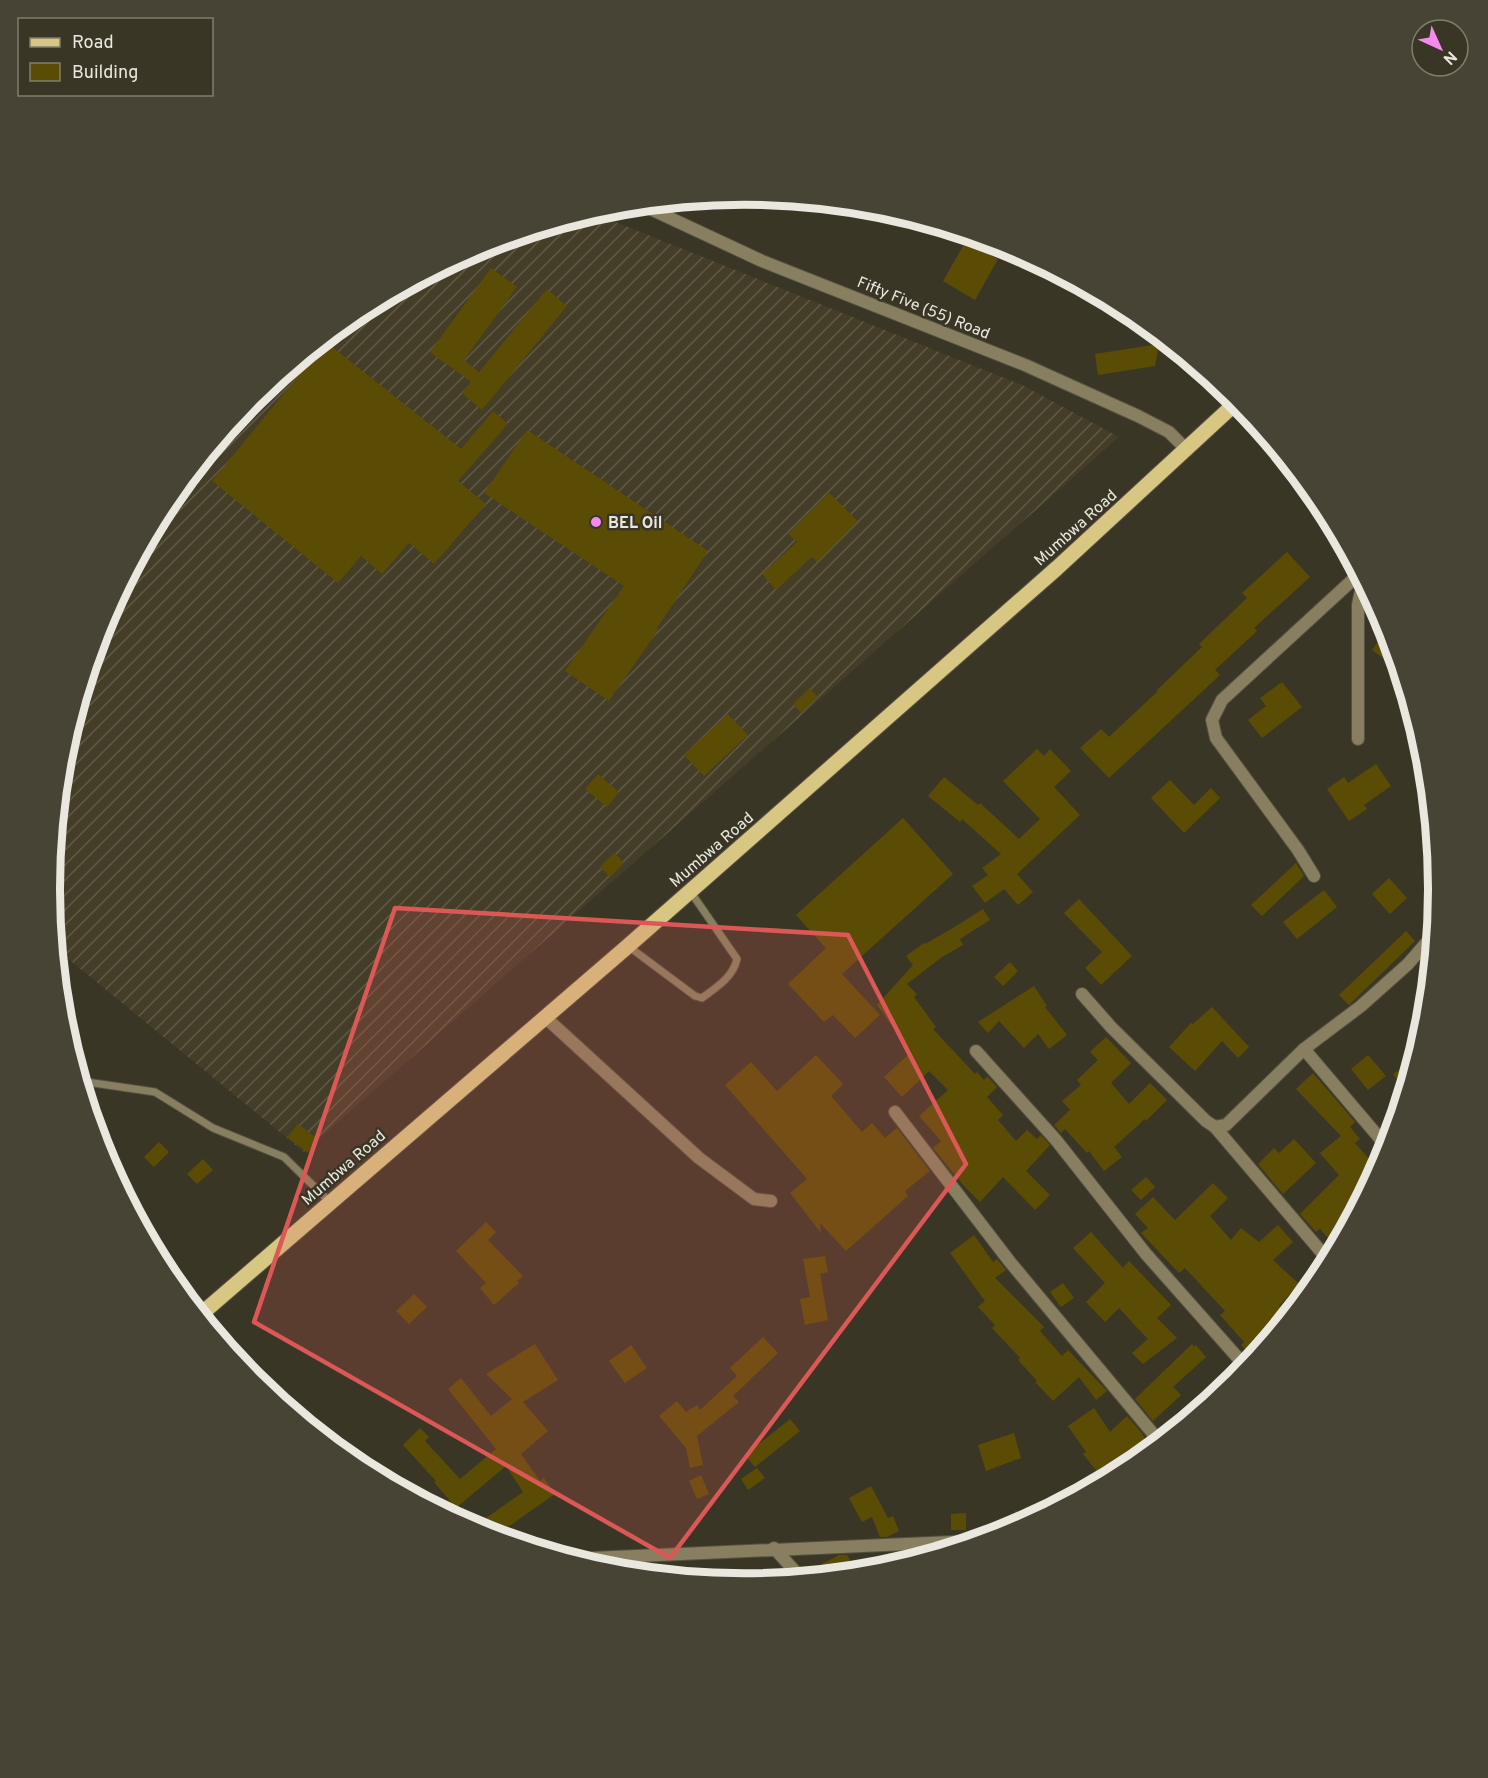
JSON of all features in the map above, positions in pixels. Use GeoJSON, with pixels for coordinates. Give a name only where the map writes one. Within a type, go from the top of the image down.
{"type":"FeatureCollection","features":[{"type":"Feature","properties":{"kind":"main road","name":"Mumbwa Road"},"geometry":{"type":"LineString","coordinates":[[205,1310],[628,946],[1057,568],[1231,409]]}},
{"type":"Feature","properties":{"kind":"street","name":"Fifty Five (55) Road"},"geometry":{"type":"LineString","coordinates":[[655,211],[762,261],[1025,365],[1169,432],[1187,450]]}},
{"type":"Feature","properties":{"kind":"street"},"geometry":{"type":"LineString","coordinates":[[1314,876],[1298,850],[1216,738],[1212,720],[1222,700],[1353,579]]}},
{"type":"Feature","properties":{"kind":"street"},"geometry":{"type":"LineString","coordinates":[[1358,739],[1358,605],[1360,593]]}},
{"type":"Feature","properties":{"kind":"street"},"geometry":{"type":"LineString","coordinates":[[1215,1127],[1226,1125],[1304,1049],[1361,1006],[1408,964],[1426,943]]}},
{"type":"Feature","properties":{"kind":"street"},"geometry":{"type":"LineString","coordinates":[[1082,994],[1112,1027],[1206,1121],[1215,1127],[1322,1253]]}},
{"type":"Feature","properties":{"kind":"street"},"geometry":{"type":"LineString","coordinates":[[545,1017],[699,1158],[754,1199],[771,1201]]}},
{"type":"Feature","properties":{"kind":"street"},"geometry":{"type":"LineString","coordinates":[[1304,1049],[1381,1139]]}},
{"type":"Feature","properties":{"kind":"street"},"geometry":{"type":"LineString","coordinates":[[976,1051],[1049,1132],[1146,1254],[1240,1360]]}},
{"type":"Feature","properties":{"kind":"street"},"geometry":{"type":"LineString","coordinates":[[895,1112],[1010,1262],[1155,1436]]}},
{"type":"Feature","properties":{"kind":"street"},"geometry":{"type":"LineString","coordinates":[[596,1557],[948,1542]]}},
{"type":"Feature","properties":{"kind":"street"},"geometry":{"type":"LineString","coordinates":[[774,1548],[795,1571]]}},
{"type":"Feature","properties":{"kind":"lane"},"geometry":{"type":"LineString","coordinates":[[628,946],[695,996],[702,998],[727,978],[735,969],[737,959],[690,891]]}},
{"type":"Feature","properties":{"kind":"lane"},"geometry":{"type":"LineString","coordinates":[[88,1082],[155,1092],[213,1128],[284,1158],[330,1202]]}},
{"type":"Feature","properties":{"kind":"highlighted area"},"geometry":{"type":"Polygon","coordinates":[[[395,908],[848,935],[966,1164],[670,1558],[254,1322],[395,908]]]}},
{"type":"Feature","properties":{"kind":"shaded area","name":"BEL Oil"},"geometry":{"type":"Polygon","coordinates":[[[607,219],[1022,385],[1119,437],[304,1152],[63,955],[60,889],[61,844],[73,756],[96,669],[112,627],[131,586],[175,509],[230,438],[260,405],[293,375],[364,320],[441,276],[524,241],[607,219]]]}},
{"type":"Feature","properties":{"kind":"building"},"geometry":{"type":"Polygon","coordinates":[[[966,242],[998,259],[975,300],[943,281],[966,242]]]}},
{"type":"Feature","properties":{"kind":"building"},"geometry":{"type":"Polygon","coordinates":[[[491,268],[517,287],[464,360],[479,372],[547,289],[567,306],[482,410],[462,393],[471,382],[430,352],[491,268]]]}},
{"type":"Feature","properties":{"kind":"building"},"geometry":{"type":"Polygon","coordinates":[[[330,345],[461,449],[493,411],[508,424],[458,481],[486,504],[434,564],[409,543],[382,574],[361,556],[338,583],[212,481],[312,360],[330,345]]]}},
{"type":"Feature","properties":{"kind":"building"},"geometry":{"type":"Polygon","coordinates":[[[1159,345],[1155,366],[1098,375],[1095,354],[1159,345]]]}},
{"type":"Feature","properties":{"kind":"building","name":"BEL Oil"},"geometry":{"type":"Polygon","coordinates":[[[527,430],[708,551],[657,628],[659,629],[609,701],[565,671],[624,586],[484,493],[527,430]]]}},
{"type":"Feature","properties":{"kind":"building"},"geometry":{"type":"Polygon","coordinates":[[[829,493],[858,521],[817,562],[812,557],[776,590],[762,574],[797,542],[788,534],[829,493]]]}},
{"type":"Feature","properties":{"kind":"building"},"geometry":{"type":"Polygon","coordinates":[[[1287,552],[1310,577],[1254,628],[1257,631],[1215,670],[1220,675],[1109,778],[1080,748],[1101,729],[1109,737],[1158,691],[1202,647],[1199,644],[1247,598],[1242,593],[1287,552]]]}},
{"type":"Feature","properties":{"kind":"building"},"geometry":{"type":"Polygon","coordinates":[[[1380,638],[1390,663],[1372,650],[1380,638]]]}},
{"type":"Feature","properties":{"kind":"building"},"geometry":{"type":"Polygon","coordinates":[[[1282,682],[1302,707],[1262,738],[1248,720],[1266,706],[1260,698],[1282,682]]]}},
{"type":"Feature","properties":{"kind":"building"},"geometry":{"type":"Polygon","coordinates":[[[810,688],[818,697],[801,713],[793,704],[810,688]]]}},
{"type":"Feature","properties":{"kind":"building"},"geometry":{"type":"Polygon","coordinates":[[[728,714],[748,735],[704,776],[684,755],[728,714]]]}},
{"type":"Feature","properties":{"kind":"building"},"geometry":{"type":"Polygon","coordinates":[[[1037,749],[1044,756],[1050,749],[1071,771],[1054,787],[1080,815],[1017,874],[1033,892],[1018,905],[1004,889],[985,903],[972,886],[988,875],[982,868],[1001,854],[962,819],[960,822],[928,796],[944,777],[978,805],[980,803],[1019,839],[1040,819],[1003,781],[1037,749]]]}},
{"type":"Feature","properties":{"kind":"building"},"geometry":{"type":"Polygon","coordinates":[[[1376,764],[1391,786],[1364,805],[1367,809],[1349,821],[1327,789],[1344,777],[1348,783],[1376,764]]]}},
{"type":"Feature","properties":{"kind":"building"},"geometry":{"type":"Polygon","coordinates":[[[598,774],[619,792],[607,807],[585,789],[598,774]]]}},
{"type":"Feature","properties":{"kind":"building"},"geometry":{"type":"Polygon","coordinates":[[[1170,780],[1194,805],[1211,788],[1220,798],[1184,833],[1151,798],[1170,780]]]}},
{"type":"Feature","properties":{"kind":"building"},"geometry":{"type":"Polygon","coordinates":[[[903,818],[953,874],[842,974],[880,1015],[855,1038],[833,1015],[824,1022],[788,984],[826,948],[796,915],[903,818]]]}},
{"type":"Feature","properties":{"kind":"building"},"geometry":{"type":"Polygon","coordinates":[[[614,853],[624,863],[610,877],[600,867],[614,853]]]}},
{"type":"Feature","properties":{"kind":"building"},"geometry":{"type":"Polygon","coordinates":[[[1296,863],[1304,876],[1262,916],[1251,905],[1296,863]]]}},
{"type":"Feature","properties":{"kind":"building"},"geometry":{"type":"Polygon","coordinates":[[[1389,878],[1407,898],[1390,914],[1372,894],[1389,878]]]}},
{"type":"Feature","properties":{"kind":"building"},"geometry":{"type":"Polygon","coordinates":[[[1324,890],[1337,907],[1297,939],[1283,922],[1324,890]]]}},
{"type":"Feature","properties":{"kind":"building"},"geometry":{"type":"Polygon","coordinates":[[[1079,899],[1132,956],[1101,985],[1085,968],[1102,952],[1064,913],[1079,899]]]}},
{"type":"Feature","properties":{"kind":"building"},"geometry":{"type":"Polygon","coordinates":[[[983,909],[990,920],[960,939],[963,945],[942,957],[907,984],[917,994],[914,997],[936,1027],[933,1029],[975,1074],[977,1072],[984,1080],[987,1076],[997,1087],[987,1097],[1003,1115],[998,1120],[1016,1141],[1027,1130],[1037,1139],[1041,1135],[1050,1145],[1026,1171],[1050,1195],[1035,1210],[1003,1177],[980,1202],[933,1148],[941,1141],[919,1116],[948,1090],[929,1071],[902,1097],[884,1077],[911,1052],[877,1005],[913,965],[906,956],[983,909]]]}},
{"type":"Feature","properties":{"kind":"building"},"geometry":{"type":"Polygon","coordinates":[[[1406,931],[1415,941],[1349,1005],[1339,995],[1406,931]]]}},
{"type":"Feature","properties":{"kind":"building"},"geometry":{"type":"Polygon","coordinates":[[[1010,962],[1018,971],[1003,986],[994,977],[1010,962]]]}},
{"type":"Feature","properties":{"kind":"building"},"geometry":{"type":"Polygon","coordinates":[[[1034,986],[1047,1006],[1045,1007],[1067,1035],[1049,1049],[1038,1034],[1024,1048],[999,1021],[988,1033],[978,1022],[1034,986]]]}},
{"type":"Feature","properties":{"kind":"building"},"geometry":{"type":"Polygon","coordinates":[[[1212,1007],[1249,1047],[1238,1058],[1222,1041],[1195,1071],[1169,1047],[1191,1023],[1193,1024],[1212,1007]]]}},
{"type":"Feature","properties":{"kind":"building"},"geometry":{"type":"Polygon","coordinates":[[[1106,1037],[1131,1063],[1111,1083],[1129,1104],[1150,1083],[1167,1100],[1114,1147],[1122,1157],[1104,1171],[1089,1151],[1087,1153],[1065,1129],[1061,1133],[1054,1125],[1070,1110],[1062,1101],[1081,1085],[1077,1080],[1098,1060],[1090,1052],[1106,1037]]]}},
{"type":"Feature","properties":{"kind":"building"},"geometry":{"type":"Polygon","coordinates":[[[816,1055],[843,1084],[831,1096],[862,1132],[872,1123],[885,1138],[897,1128],[930,1171],[905,1191],[908,1196],[846,1251],[820,1223],[821,1233],[790,1193],[807,1179],[725,1085],[751,1062],[777,1091],[816,1055]]]}},
{"type":"Feature","properties":{"kind":"building"},"geometry":{"type":"Polygon","coordinates":[[[1368,1055],[1386,1076],[1368,1090],[1351,1069],[1368,1055]]]}},
{"type":"Feature","properties":{"kind":"building"},"geometry":{"type":"Polygon","coordinates":[[[1405,1066],[1400,1084],[1393,1074],[1405,1066]]]}},
{"type":"Feature","properties":{"kind":"building"},"geometry":{"type":"Polygon","coordinates":[[[1313,1073],[1355,1122],[1350,1127],[1360,1139],[1355,1143],[1371,1161],[1330,1241],[1320,1229],[1316,1232],[1300,1214],[1339,1175],[1320,1153],[1341,1136],[1296,1089],[1313,1073]]]}},
{"type":"Feature","properties":{"kind":"building"},"geometry":{"type":"Polygon","coordinates":[[[298,1124],[318,1139],[308,1153],[287,1137],[298,1124]]]}},
{"type":"Feature","properties":{"kind":"building"},"geometry":{"type":"Polygon","coordinates":[[[1294,1139],[1316,1163],[1283,1194],[1258,1164],[1274,1148],[1279,1153],[1294,1139]]]}},
{"type":"Feature","properties":{"kind":"building"},"geometry":{"type":"Polygon","coordinates":[[[159,1142],[169,1152],[154,1167],[144,1157],[159,1142]]]}},
{"type":"Feature","properties":{"kind":"building"},"geometry":{"type":"Polygon","coordinates":[[[203,1159],[213,1170],[197,1184],[187,1174],[203,1159]]]}},
{"type":"Feature","properties":{"kind":"building"},"geometry":{"type":"Polygon","coordinates":[[[1146,1177],[1155,1187],[1141,1200],[1131,1190],[1146,1177]]]}},
{"type":"Feature","properties":{"kind":"building"},"geometry":{"type":"Polygon","coordinates":[[[1213,1183],[1228,1198],[1210,1216],[1231,1240],[1241,1228],[1259,1242],[1278,1225],[1293,1242],[1273,1260],[1299,1284],[1279,1306],[1283,1310],[1248,1352],[1241,1345],[1244,1342],[1220,1315],[1225,1311],[1185,1268],[1179,1273],[1141,1233],[1148,1228],[1135,1214],[1153,1197],[1175,1220],[1213,1183]]]}},
{"type":"Feature","properties":{"kind":"building"},"geometry":{"type":"Polygon","coordinates":[[[486,1222],[496,1232],[488,1240],[523,1276],[517,1281],[519,1283],[494,1305],[480,1288],[486,1283],[456,1251],[486,1222]]]}},
{"type":"Feature","properties":{"kind":"building"},"geometry":{"type":"Polygon","coordinates":[[[1091,1232],[1123,1268],[1129,1261],[1171,1305],[1157,1318],[1177,1338],[1143,1364],[1132,1353],[1148,1339],[1119,1308],[1105,1322],[1086,1302],[1105,1283],[1073,1248],[1091,1232]]]}},
{"type":"Feature","properties":{"kind":"building"},"geometry":{"type":"Polygon","coordinates":[[[974,1235],[993,1262],[997,1259],[1006,1270],[995,1278],[1044,1327],[1040,1331],[1062,1356],[1068,1350],[1107,1391],[1096,1400],[1079,1377],[1053,1401],[1018,1360],[1020,1358],[992,1328],[995,1325],[978,1307],[985,1301],[950,1253],[974,1235]]]}},
{"type":"Feature","properties":{"kind":"building"},"geometry":{"type":"Polygon","coordinates":[[[825,1256],[828,1272],[820,1274],[828,1320],[805,1325],[800,1299],[810,1297],[803,1259],[825,1256]]]}},
{"type":"Feature","properties":{"kind":"building"},"geometry":{"type":"Polygon","coordinates":[[[1063,1283],[1074,1298],[1061,1307],[1050,1292],[1063,1283]]]}},
{"type":"Feature","properties":{"kind":"building"},"geometry":{"type":"Polygon","coordinates":[[[414,1294],[427,1307],[409,1324],[396,1311],[414,1294]]]}},
{"type":"Feature","properties":{"kind":"building"},"geometry":{"type":"Polygon","coordinates":[[[763,1337],[778,1353],[733,1396],[739,1402],[697,1436],[703,1465],[690,1468],[686,1448],[659,1416],[677,1401],[686,1412],[697,1405],[700,1410],[737,1376],[730,1368],[763,1337]]]}},
{"type":"Feature","properties":{"kind":"building"},"geometry":{"type":"Polygon","coordinates":[[[535,1344],[558,1380],[523,1402],[548,1431],[521,1454],[540,1481],[544,1478],[555,1494],[504,1529],[482,1521],[523,1492],[506,1466],[456,1508],[434,1482],[436,1481],[403,1445],[420,1428],[429,1437],[425,1441],[460,1479],[496,1449],[448,1389],[461,1378],[491,1416],[512,1399],[486,1374],[535,1344]]]}},
{"type":"Feature","properties":{"kind":"building"},"geometry":{"type":"Polygon","coordinates":[[[1192,1344],[1194,1347],[1196,1345],[1206,1357],[1173,1387],[1181,1395],[1153,1421],[1135,1399],[1192,1344]]]}},
{"type":"Feature","properties":{"kind":"building"},"geometry":{"type":"Polygon","coordinates":[[[631,1345],[647,1368],[625,1383],[609,1361],[631,1345]]]}},
{"type":"Feature","properties":{"kind":"building"},"geometry":{"type":"Polygon","coordinates":[[[1094,1408],[1110,1432],[1127,1416],[1147,1442],[1099,1473],[1083,1454],[1086,1452],[1068,1426],[1094,1408]]]}},
{"type":"Feature","properties":{"kind":"building"},"geometry":{"type":"Polygon","coordinates":[[[790,1419],[800,1431],[755,1467],[745,1455],[790,1419]]]}},
{"type":"Feature","properties":{"kind":"building"},"geometry":{"type":"Polygon","coordinates":[[[1014,1433],[1021,1458],[986,1471],[978,1445],[1014,1433]]]}},
{"type":"Feature","properties":{"kind":"building"},"geometry":{"type":"Polygon","coordinates":[[[757,1468],[765,1478],[748,1490],[741,1479],[757,1468]]]}},
{"type":"Feature","properties":{"kind":"building"},"geometry":{"type":"Polygon","coordinates":[[[701,1475],[709,1494],[697,1499],[689,1481],[701,1475]]]}},
{"type":"Feature","properties":{"kind":"building"},"geometry":{"type":"Polygon","coordinates":[[[871,1486],[888,1518],[893,1516],[899,1531],[887,1537],[880,1537],[872,1517],[862,1522],[849,1498],[871,1486]]]}},
{"type":"Feature","properties":{"kind":"building"},"geometry":{"type":"Polygon","coordinates":[[[463,1507],[469,1515],[459,1510],[463,1507]]]}},
{"type":"Feature","properties":{"kind":"building"},"geometry":{"type":"Polygon","coordinates":[[[1015,1511],[1028,1511],[1015,1517],[1015,1511]]]}},
{"type":"Feature","properties":{"kind":"building"},"geometry":{"type":"Polygon","coordinates":[[[966,1513],[966,1530],[951,1530],[951,1514],[966,1513]]]}},
{"type":"Feature","properties":{"kind":"building"},"geometry":{"type":"Polygon","coordinates":[[[839,1555],[847,1555],[852,1564],[833,1567],[812,1569],[839,1555]]]}},
{"type":"Feature","properties":{"kind":"place","name":"BEL Oil"},"geometry":{"type":"Point","coordinates":[596,522]}}]}
